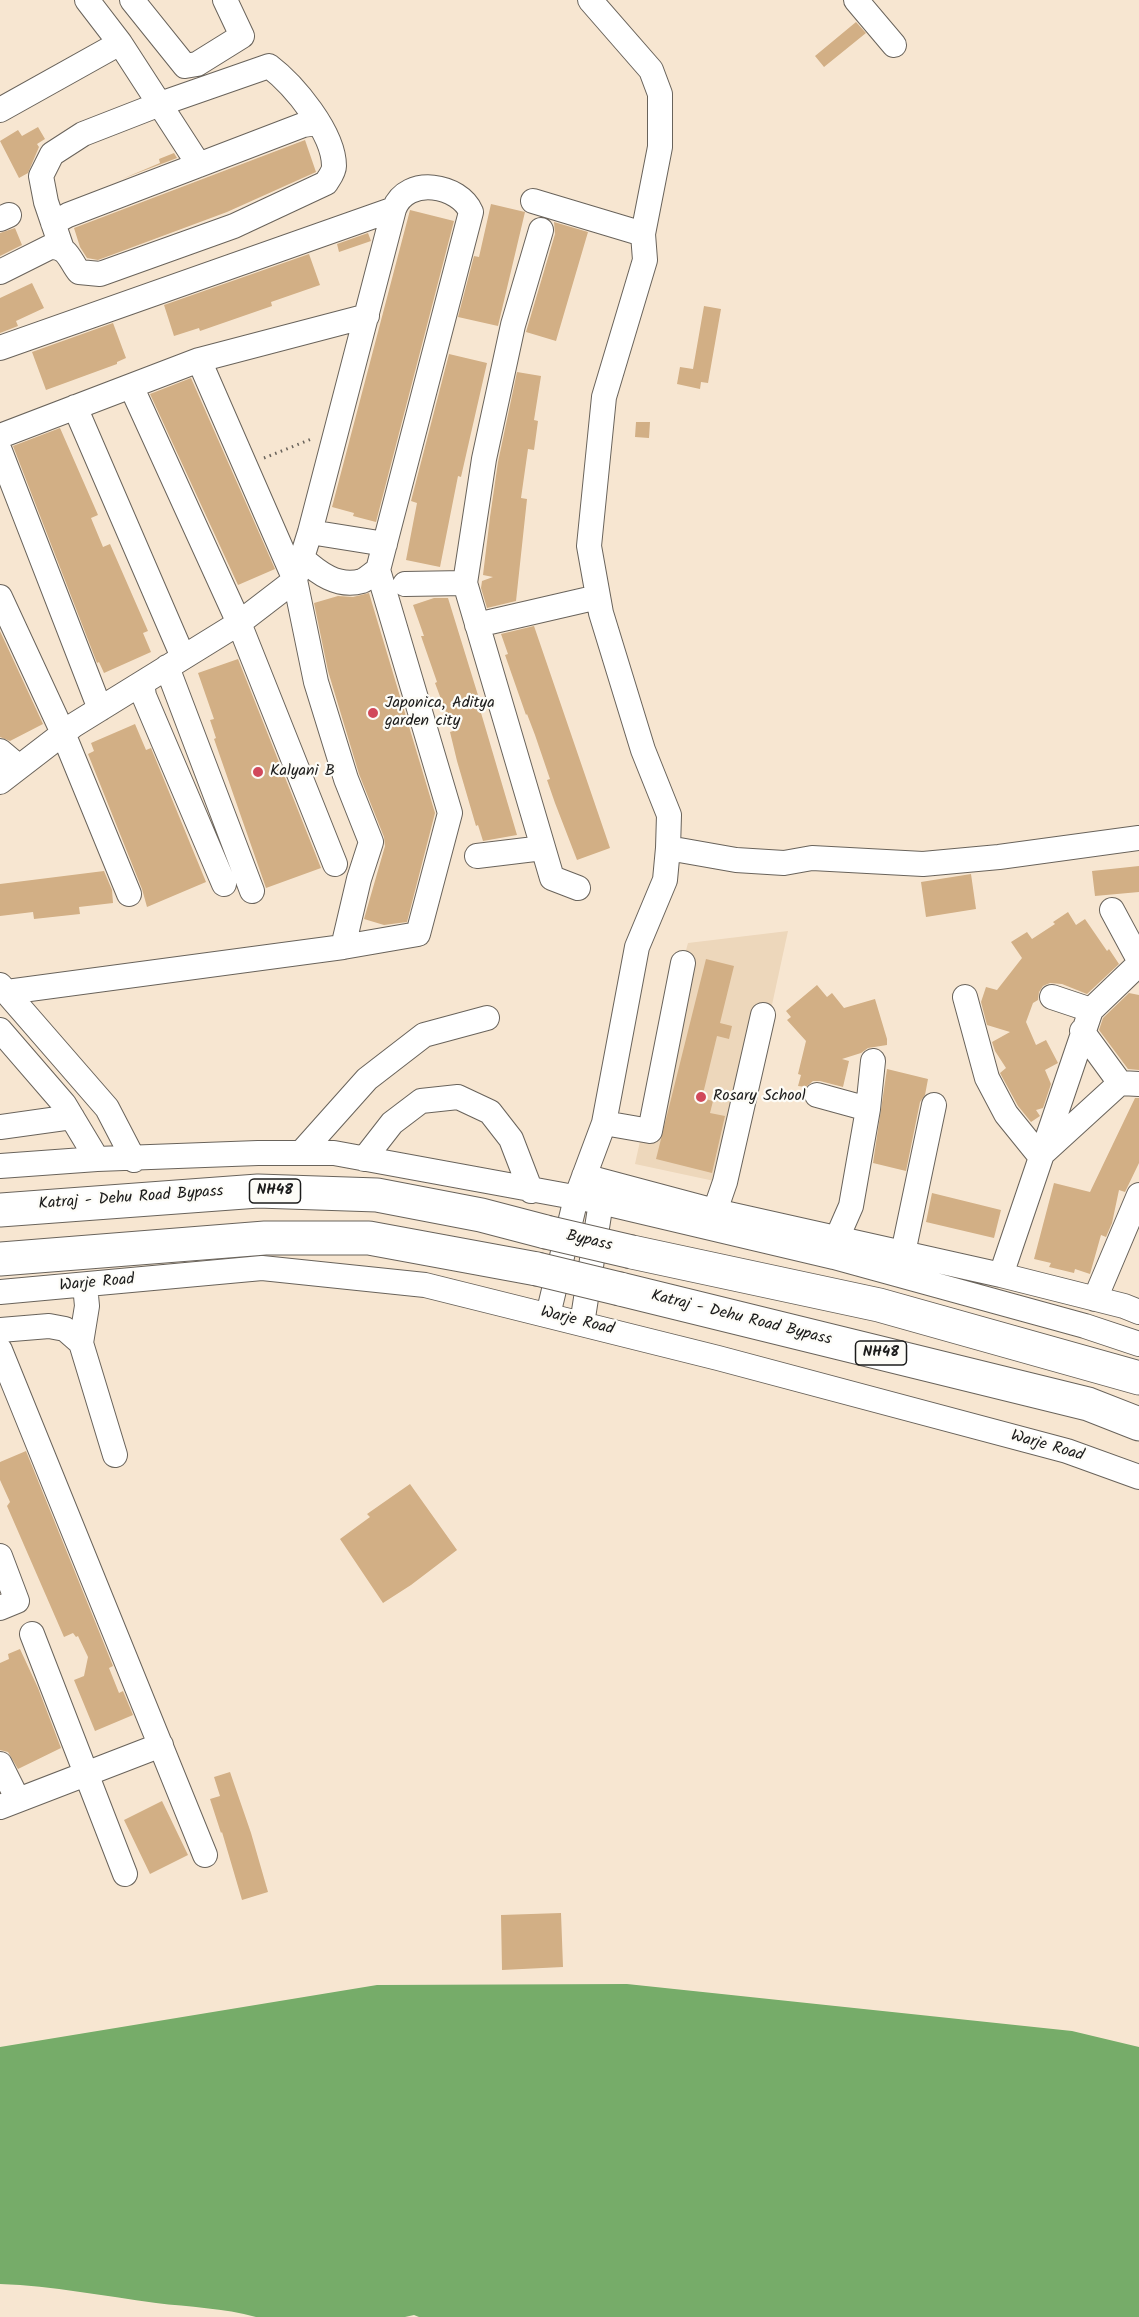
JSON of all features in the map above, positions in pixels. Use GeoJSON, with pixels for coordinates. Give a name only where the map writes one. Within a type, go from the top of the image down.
{"type":"FeatureCollection","features":[{"type":"Feature","properties":{"kind":"highway","name":"Katraj - Dehu Road Bypass"},"geometry":{"type":"LineString","coordinates":[[0,1210],[258,1191],[376,1195],[481,1215],[546,1232]]}},
{"type":"Feature","properties":{"kind":"highway","name":"Bypass"},"geometry":{"type":"LineString","coordinates":[[546,1232],[879,1305],[1139,1378]]}},
{"type":"Feature","properties":{"kind":"highway","name":"Katraj - Dehu Road Bypass"},"geometry":{"type":"LineString","coordinates":[[0,1259],[265,1238],[369,1238],[537,1269],[620,1289],[1088,1404],[1139,1424]]}},
{"type":"Feature","properties":{"kind":"street"},"geometry":{"type":"LineString","coordinates":[[132,0],[185,66],[197,64],[242,36],[225,0]]}},
{"type":"Feature","properties":{"kind":"street"},"geometry":{"type":"LineString","coordinates":[[548,1315],[580,1187],[604,1123],[637,948],[664,880],[668,848],[669,815],[643,750],[601,613],[590,546],[604,397],[645,260],[643,234],[660,147],[660,94],[651,70],[590,0]]}},
{"type":"Feature","properties":{"kind":"street"},"geometry":{"type":"LineString","coordinates":[[856,0],[894,45]]}},
{"type":"Feature","properties":{"kind":"street"},"geometry":{"type":"LineString","coordinates":[[94,3],[199,165]]}},
{"type":"Feature","properties":{"kind":"street"},"geometry":{"type":"LineString","coordinates":[[0,110],[117,39]]}},
{"type":"Feature","properties":{"kind":"street"},"geometry":{"type":"LineString","coordinates":[[0,272],[50,248],[67,252],[79,272],[100,274],[234,226],[326,183],[334,168],[329,142],[302,99],[269,66],[160,104],[83,135],[52,154],[42,176],[53,223],[62,249]]}},
{"type":"Feature","properties":{"kind":"street"},"geometry":{"type":"LineString","coordinates":[[53,223],[68,215],[303,125],[317,123]]}},
{"type":"Feature","properties":{"kind":"street"},"geometry":{"type":"LineString","coordinates":[[0,782],[63,733],[239,623],[298,569],[338,428],[394,209],[403,195],[426,186],[460,197],[467,203],[471,212],[378,570],[450,813],[418,934],[343,946],[11,989]]}},
{"type":"Feature","properties":{"kind":"street"},"geometry":{"type":"LineString","coordinates":[[533,201],[643,234]]}},
{"type":"Feature","properties":{"kind":"street"},"geometry":{"type":"LineString","coordinates":[[0,348],[394,209]]}},
{"type":"Feature","properties":{"kind":"street"},"geometry":{"type":"LineString","coordinates":[[541,230],[510,336],[484,459],[465,583],[552,878],[578,888]]}},
{"type":"Feature","properties":{"kind":"street"},"geometry":{"type":"LineString","coordinates":[[0,436],[199,360],[367,316]]}},
{"type":"Feature","properties":{"kind":"street"},"geometry":{"type":"LineString","coordinates":[[199,360],[245,466],[298,569],[316,682],[346,779],[371,842],[359,879],[343,946]]}},
{"type":"Feature","properties":{"kind":"street"},"geometry":{"type":"LineString","coordinates":[[131,386],[239,623],[335,864]]}},
{"type":"Feature","properties":{"kind":"street"},"geometry":{"type":"LineString","coordinates":[[75,407],[175,662],[252,891]]}},
{"type":"Feature","properties":{"kind":"street"},"geometry":{"type":"LineString","coordinates":[[0,451],[100,709]]}},
{"type":"Feature","properties":{"kind":"street"},"geometry":{"type":"LineString","coordinates":[[310,532],[385,544]]}},
{"type":"Feature","properties":{"kind":"street"},"geometry":{"type":"LineString","coordinates":[[298,569],[316,571],[337,582],[362,580],[378,570]]}},
{"type":"Feature","properties":{"kind":"street"},"geometry":{"type":"LineString","coordinates":[[405,584],[465,583]]}},
{"type":"Feature","properties":{"kind":"street"},"geometry":{"type":"LineString","coordinates":[[0,597],[63,733],[129,894]]}},
{"type":"Feature","properties":{"kind":"street"},"geometry":{"type":"LineString","coordinates":[[477,625],[598,597]]}},
{"type":"Feature","properties":{"kind":"street"},"geometry":{"type":"LineString","coordinates":[[142,683],[144,696],[224,884]]}},
{"type":"Feature","properties":{"kind":"street"},"geometry":{"type":"LineString","coordinates":[[0,751],[19,767]]}},
{"type":"Feature","properties":{"kind":"street"},"geometry":{"type":"LineString","coordinates":[[668,848],[736,860],[784,863],[812,858],[923,864],[999,857],[1139,838]]}},
{"type":"Feature","properties":{"kind":"street"},"geometry":{"type":"LineString","coordinates":[[477,856],[543,848]]}},
{"type":"Feature","properties":{"kind":"street"},"geometry":{"type":"LineString","coordinates":[[1001,1275],[1086,1020],[1139,962],[1112,910]]}},
{"type":"Feature","properties":{"kind":"street"},"geometry":{"type":"LineString","coordinates":[[604,1123],[650,1131],[683,963]]}},
{"type":"Feature","properties":{"kind":"street"},"geometry":{"type":"LineString","coordinates":[[11,989],[107,1108],[134,1160]]}},
{"type":"Feature","properties":{"kind":"street"},"geometry":{"type":"LineString","coordinates":[[965,997],[987,1078],[1006,1114],[1040,1156]]}},
{"type":"Feature","properties":{"kind":"street"},"geometry":{"type":"LineString","coordinates":[[1040,1156],[1129,1084],[1086,1020],[1052,997]]}},
{"type":"Feature","properties":{"kind":"street"},"geometry":{"type":"LineString","coordinates":[[715,1211],[725,1182],[763,1015]]}},
{"type":"Feature","properties":{"kind":"street"},"geometry":{"type":"LineString","coordinates":[[300,1153],[367,1079],[424,1035],[487,1018]]}},
{"type":"Feature","properties":{"kind":"street"},"geometry":{"type":"LineString","coordinates":[[0,1030],[64,1104],[97,1160]]}},
{"type":"Feature","properties":{"kind":"street"},"geometry":{"type":"LineString","coordinates":[[837,1238],[850,1206],[868,1109],[873,1061]]}},
{"type":"Feature","properties":{"kind":"street"},"geometry":{"type":"LineString","coordinates":[[817,1095],[868,1109]]}},
{"type":"Feature","properties":{"kind":"street"},"geometry":{"type":"LineString","coordinates":[[364,1159],[392,1123],[421,1101],[458,1097],[490,1112],[511,1139],[531,1191]]}},
{"type":"Feature","properties":{"kind":"street"},"geometry":{"type":"LineString","coordinates":[[903,1253],[934,1105]]}},
{"type":"Feature","properties":{"kind":"street"},"geometry":{"type":"LineString","coordinates":[[0,1127],[72,1117]]}},
{"type":"Feature","properties":{"kind":"street"},"geometry":{"type":"LineString","coordinates":[[0,1166],[97,1160],[334,1153],[531,1191],[580,1187],[715,1211],[1001,1275],[1124,1306],[1139,1312]]}},
{"type":"Feature","properties":{"kind":"street"},"geometry":{"type":"LineString","coordinates":[[580,1187],[601,1202],[834,1257],[1085,1326],[1139,1344]]}},
{"type":"Feature","properties":{"kind":"street"},"geometry":{"type":"LineString","coordinates":[[1095,1299],[1139,1195]]}},
{"type":"Feature","properties":{"kind":"street"},"geometry":{"type":"LineString","coordinates":[[582,1324],[601,1202]]}},
{"type":"Feature","properties":{"kind":"street","name":"Warje Road"},"geometry":{"type":"LineString","coordinates":[[0,1292],[262,1268],[425,1285],[1067,1451],[1139,1477]]}},
{"type":"Feature","properties":{"kind":"street"},"geometry":{"type":"LineString","coordinates":[[85,1285],[87,1306],[81,1343],[115,1455]]}},
{"type":"Feature","properties":{"kind":"street"},"geometry":{"type":"LineString","coordinates":[[0,1330],[49,1326],[65,1329],[81,1343]]}},
{"type":"Feature","properties":{"kind":"street"},"geometry":{"type":"LineString","coordinates":[[0,1350],[205,1855]]}},
{"type":"Feature","properties":{"kind":"street"},"geometry":{"type":"LineString","coordinates":[[0,1556],[16,1601],[0,1608]]}},
{"type":"Feature","properties":{"kind":"street"},"geometry":{"type":"LineString","coordinates":[[32,1634],[125,1874]]}},
{"type":"Feature","properties":{"kind":"street"},"geometry":{"type":"LineString","coordinates":[[0,1764],[9,1804],[160,1745]]}},
{"type":"Feature","properties":{"kind":"path"},"geometry":{"type":"LineString","coordinates":[[245,466],[338,428]]}},
{"type":"Feature","properties":{"kind":"shaded area","name":"Rosary School"},"geometry":{"type":"Polygon","coordinates":[[[788,931],[733,1185],[635,1164],[664,1031],[688,943],[788,931]]]}},
{"type":"Feature","properties":{"kind":"green space"},"geometry":{"type":"Polygon","coordinates":[[[627,1984],[1072,2031],[1139,2047],[1139,2317],[419,2317],[414,2315],[405,2317],[256,2317],[59,2289],[0,2284],[0,2047],[377,1985],[627,1984]]]}},
{"type":"Feature","properties":{"kind":"building"},"geometry":{"type":"Polygon","coordinates":[[[856,22],[866,33],[824,67],[815,56],[856,22]]]}},
{"type":"Feature","properties":{"kind":"building"},"geometry":{"type":"Polygon","coordinates":[[[38,127],[45,139],[37,144],[39,147],[28,173],[19,178],[0,141],[18,130],[22,136],[38,127]]]}},
{"type":"Feature","properties":{"kind":"building"},"geometry":{"type":"Polygon","coordinates":[[[305,140],[316,172],[227,212],[98,260],[87,258],[80,247],[74,228],[305,140]]]}},
{"type":"Feature","properties":{"kind":"building"},"geometry":{"type":"Polygon","coordinates":[[[174,153],[177,158],[122,179],[160,163],[159,159],[174,153]]]}},
{"type":"Feature","properties":{"kind":"building"},"geometry":{"type":"Polygon","coordinates":[[[491,204],[525,212],[498,326],[458,317],[474,256],[479,257],[491,204]]]}},
{"type":"Feature","properties":{"kind":"building"},"geometry":{"type":"Polygon","coordinates":[[[410,210],[454,221],[376,522],[332,507],[410,210]]]}},
{"type":"Feature","properties":{"kind":"building"},"geometry":{"type":"Polygon","coordinates":[[[554,222],[588,232],[556,341],[526,332],[555,234],[554,222]]]}},
{"type":"Feature","properties":{"kind":"building"},"geometry":{"type":"Polygon","coordinates":[[[15,228],[22,245],[0,256],[0,233],[15,228]]]}},
{"type":"Feature","properties":{"kind":"building"},"geometry":{"type":"Polygon","coordinates":[[[368,233],[371,241],[339,252],[337,244],[368,233]]]}},
{"type":"Feature","properties":{"kind":"building"},"geometry":{"type":"Polygon","coordinates":[[[309,254],[320,285],[271,302],[272,306],[200,331],[199,328],[174,336],[164,305],[309,254]]]}},
{"type":"Feature","properties":{"kind":"building"},"geometry":{"type":"Polygon","coordinates":[[[32,283],[44,308],[16,321],[18,326],[0,333],[0,298],[32,283]]]}},
{"type":"Feature","properties":{"kind":"building"},"geometry":{"type":"Polygon","coordinates":[[[704,306],[721,309],[708,383],[701,382],[700,389],[677,384],[680,367],[693,369],[704,306]]]}},
{"type":"Feature","properties":{"kind":"building"},"geometry":{"type":"Polygon","coordinates":[[[113,323],[126,358],[117,364],[46,390],[32,352],[113,323]]]}},
{"type":"Feature","properties":{"kind":"building"},"geometry":{"type":"Polygon","coordinates":[[[449,354],[487,363],[461,477],[458,476],[440,567],[406,560],[417,503],[411,501],[449,354]]]}},
{"type":"Feature","properties":{"kind":"building"},"geometry":{"type":"Polygon","coordinates":[[[517,372],[541,376],[534,420],[538,421],[534,450],[528,449],[521,498],[527,499],[516,601],[487,608],[481,588],[482,581],[493,577],[483,575],[490,517],[498,462],[517,372]]]}},
{"type":"Feature","properties":{"kind":"building"},"geometry":{"type":"Polygon","coordinates":[[[191,378],[275,569],[238,585],[150,394],[191,378]]]}},
{"type":"Feature","properties":{"kind":"building"},"geometry":{"type":"Polygon","coordinates":[[[636,422],[650,422],[649,438],[635,437],[636,422]]]}},
{"type":"Feature","properties":{"kind":"building"},"geometry":{"type":"Polygon","coordinates":[[[60,428],[98,515],[91,518],[103,547],[110,544],[148,631],[143,633],[151,652],[104,673],[99,662],[97,663],[13,446],[60,428]]]}},
{"type":"Feature","properties":{"kind":"building","name":"Japonica, Aditya garden city"},"geometry":{"type":"Polygon","coordinates":[[[369,593],[435,813],[407,922],[384,925],[364,919],[385,846],[384,837],[359,774],[328,671],[314,603],[338,596],[353,597],[369,593]]]}},
{"type":"Feature","properties":{"kind":"building"},"geometry":{"type":"Polygon","coordinates":[[[434,598],[448,598],[517,835],[483,841],[478,825],[476,826],[457,761],[450,732],[453,731],[435,683],[437,682],[413,605],[434,598]]]}},
{"type":"Feature","properties":{"kind":"building"},"geometry":{"type":"Polygon","coordinates":[[[534,626],[610,848],[577,860],[547,780],[550,779],[505,655],[508,654],[501,634],[534,626]]]}},
{"type":"Feature","properties":{"kind":"building"},"geometry":{"type":"Polygon","coordinates":[[[0,631],[43,724],[10,741],[0,737],[0,631]]]}},
{"type":"Feature","properties":{"kind":"building","name":"Kalyani B"},"geometry":{"type":"Polygon","coordinates":[[[238,659],[321,868],[266,888],[214,739],[216,738],[210,720],[214,719],[198,673],[238,659]]]}},
{"type":"Feature","properties":{"kind":"building"},"geometry":{"type":"Polygon","coordinates":[[[135,724],[146,750],[151,748],[206,882],[147,907],[142,889],[88,754],[94,751],[91,743],[135,724]]]}},
{"type":"Feature","properties":{"kind":"building"},"geometry":{"type":"Polygon","coordinates":[[[1139,866],[1139,892],[1095,896],[1092,871],[1139,866]]]}},
{"type":"Feature","properties":{"kind":"building"},"geometry":{"type":"Polygon","coordinates":[[[104,871],[112,890],[113,903],[79,907],[80,914],[34,919],[33,912],[0,916],[0,884],[104,871]]]}},
{"type":"Feature","properties":{"kind":"building"},"geometry":{"type":"Polygon","coordinates":[[[971,874],[976,909],[926,917],[921,882],[971,874]]]}},
{"type":"Feature","properties":{"kind":"building"},"geometry":{"type":"Polygon","coordinates":[[[1068,912],[1076,925],[1085,919],[1119,964],[1087,994],[1062,984],[1050,983],[1043,986],[1039,992],[1038,1000],[1033,1003],[1026,1022],[1036,1045],[1046,1040],[1058,1063],[1045,1070],[1051,1084],[1043,1108],[1036,1110],[1040,1116],[1031,1122],[1018,1106],[1000,1073],[1006,1068],[992,1042],[1010,1032],[987,1025],[981,1002],[986,987],[997,990],[1022,958],[1011,942],[1027,932],[1032,939],[1055,924],[1053,922],[1068,912]]]}},
{"type":"Feature","properties":{"kind":"building","name":"Rosary School"},"geometry":{"type":"Polygon","coordinates":[[[706,959],[734,966],[720,1023],[732,1026],[729,1039],[717,1036],[702,1098],[713,1101],[710,1113],[725,1116],[712,1173],[656,1159],[706,959]]]}},
{"type":"Feature","properties":{"kind":"building"},"geometry":{"type":"Polygon","coordinates":[[[817,985],[827,997],[832,993],[844,1008],[875,999],[887,1039],[887,1045],[868,1048],[861,1053],[842,1059],[849,1061],[843,1087],[820,1081],[813,1081],[806,1087],[798,1086],[801,1075],[798,1074],[806,1041],[787,1020],[791,1017],[786,1011],[817,985]]]}},
{"type":"Feature","properties":{"kind":"building"},"geometry":{"type":"Polygon","coordinates":[[[1129,993],[1139,995],[1139,1070],[1128,1069],[1099,1030],[1103,1018],[1129,993]]]}},
{"type":"Feature","properties":{"kind":"building"},"geometry":{"type":"Polygon","coordinates":[[[887,1069],[928,1079],[925,1095],[920,1102],[906,1171],[873,1163],[887,1069]]]}},
{"type":"Feature","properties":{"kind":"building"},"geometry":{"type":"Polygon","coordinates":[[[1135,1098],[1139,1098],[1139,1163],[1125,1192],[1119,1190],[1112,1223],[1106,1237],[1101,1235],[1090,1274],[1075,1269],[1074,1273],[1049,1267],[1051,1263],[1034,1259],[1054,1183],[1090,1192],[1135,1098]]]}},
{"type":"Feature","properties":{"kind":"building"},"geometry":{"type":"Polygon","coordinates":[[[932,1193],[1001,1210],[994,1238],[926,1222],[932,1193]]]}},
{"type":"Feature","properties":{"kind":"building"},"geometry":{"type":"Polygon","coordinates":[[[26,1451],[113,1666],[109,1668],[119,1693],[123,1691],[133,1715],[95,1731],[74,1680],[84,1676],[88,1657],[78,1636],[76,1637],[73,1633],[64,1637],[7,1506],[10,1502],[0,1480],[0,1462],[26,1451]]]}},
{"type":"Feature","properties":{"kind":"building"},"geometry":{"type":"Polygon","coordinates":[[[410,1484],[457,1550],[383,1603],[340,1539],[370,1517],[367,1514],[410,1484]]]}},
{"type":"Feature","properties":{"kind":"building"},"geometry":{"type":"Polygon","coordinates":[[[20,1649],[61,1748],[18,1769],[8,1752],[0,1750],[0,1663],[9,1659],[8,1654],[20,1649]]]}},
{"type":"Feature","properties":{"kind":"building"},"geometry":{"type":"Polygon","coordinates":[[[230,1772],[268,1892],[242,1900],[210,1799],[220,1796],[214,1777],[230,1772]]]}},
{"type":"Feature","properties":{"kind":"building"},"geometry":{"type":"Polygon","coordinates":[[[162,1801],[188,1855],[150,1874],[124,1820],[162,1801]]]}},
{"type":"Feature","properties":{"kind":"building"},"geometry":{"type":"Polygon","coordinates":[[[561,1913],[563,1967],[502,1970],[501,1915],[561,1913]]]}},
{"type":"Feature","properties":{"kind":"place","name":"Japonica, Aditya garden city"},"geometry":{"type":"Point","coordinates":[373,713]}},
{"type":"Feature","properties":{"kind":"place","name":"Kalyani B"},"geometry":{"type":"Point","coordinates":[258,772]}},
{"type":"Feature","properties":{"kind":"place","name":"Rosary School"},"geometry":{"type":"Point","coordinates":[701,1097]}}]}
